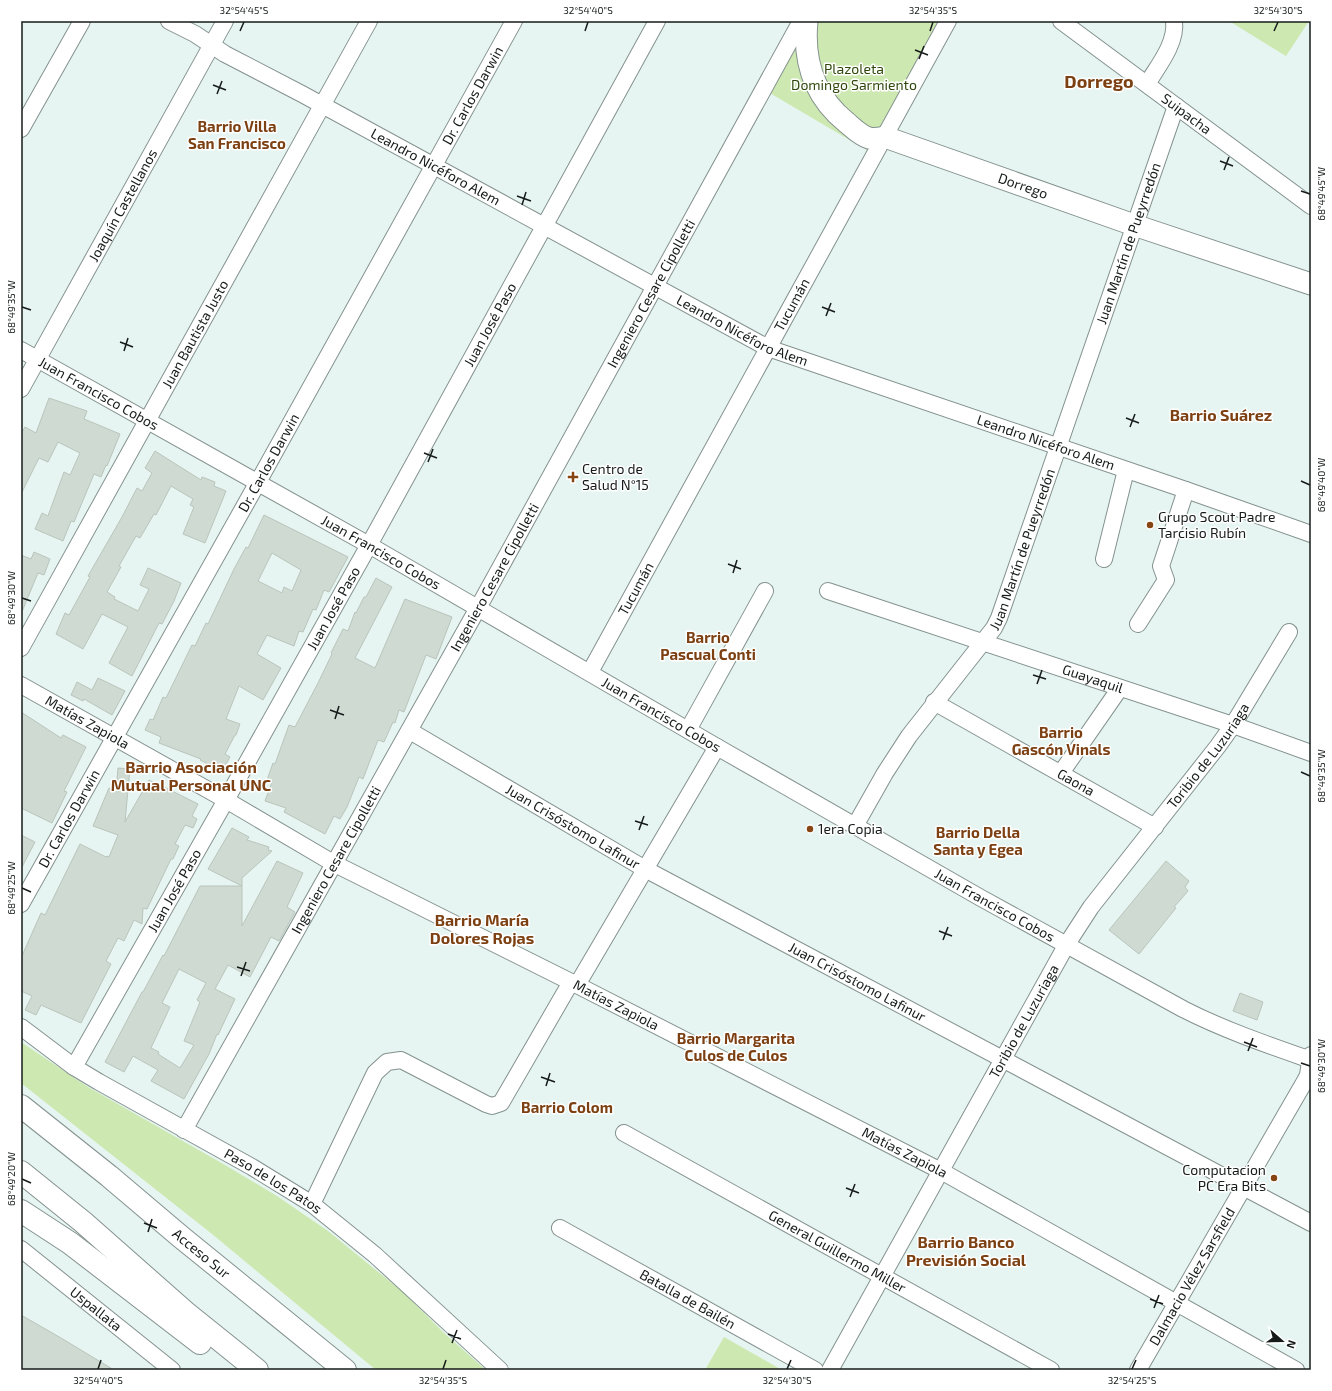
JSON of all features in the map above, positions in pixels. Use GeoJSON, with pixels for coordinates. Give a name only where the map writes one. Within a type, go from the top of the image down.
{"type":"FeatureCollection","features":[{"type":"Feature","properties":{"kind":"highway","name":"Acceso Sur"},"geometry":{"type":"LineString","coordinates":[[21,1106],[109,1176],[181,1237],[344,1370]]}},
{"type":"Feature","properties":{"kind":"highway"},"geometry":{"type":"LineString","coordinates":[[21,1172],[83,1222],[186,1312],[257,1370]]}},
{"type":"Feature","properties":{"kind":"highway"},"geometry":{"type":"LineString","coordinates":[[21,1211],[70,1243],[236,1370]]}},
{"type":"Feature","properties":{"kind":"main road","name":"Dorrego"},"geometry":{"type":"LineString","coordinates":[[807,21],[806,32],[808,57],[813,78],[823,98],[834,112],[854,129],[869,138],[885,138],[1134,225],[1311,284]]}},
{"type":"Feature","properties":{"kind":"street"},"geometry":{"type":"LineString","coordinates":[[21,129],[82,21]]}},
{"type":"Feature","properties":{"kind":"street","name":"Leandro Nicéforo Alem"},"geometry":{"type":"LineString","coordinates":[[169,21],[195,34],[225,54],[545,225],[768,348],[1311,534]]}},
{"type":"Feature","properties":{"kind":"street","name":"Joaquín Castellanos"},"geometry":{"type":"LineString","coordinates":[[21,389],[225,21]]}},
{"type":"Feature","properties":{"kind":"street","name":"Juan Bautista Justo"},"geometry":{"type":"LineString","coordinates":[[21,648],[369,21]]}},
{"type":"Feature","properties":{"kind":"street","name":"Dr. Carlos Darwin"},"geometry":{"type":"LineString","coordinates":[[21,904],[258,482],[514,21]]}},
{"type":"Feature","properties":{"kind":"street","name":"Juan José Paso"},"geometry":{"type":"LineString","coordinates":[[74,1067],[369,545],[657,21]]}},
{"type":"Feature","properties":{"kind":"street","name":"Ingeniero Cesare Cipolletti"},"geometry":{"type":"LineString","coordinates":[[184,1130],[333,863],[410,731],[801,21]]}},
{"type":"Feature","properties":{"kind":"street","name":"Tucumán"},"geometry":{"type":"LineString","coordinates":[[590,672],[948,21]]}},
{"type":"Feature","properties":{"kind":"street","name":"Suipacha"},"geometry":{"type":"LineString","coordinates":[[1061,21],[1311,206]]}},
{"type":"Feature","properties":{"kind":"street"},"geometry":{"type":"LineString","coordinates":[[1147,84],[1170,45],[1175,26],[1174,21]]}},
{"type":"Feature","properties":{"kind":"street","name":"Juan Martín de Pueyrredón"},"geometry":{"type":"LineString","coordinates":[[855,826],[885,773],[909,736],[934,702],[994,628],[1003,608],[1176,106]]}},
{"type":"Feature","properties":{"kind":"street","name":"Juan Francisco Cobos"},"geometry":{"type":"LineString","coordinates":[[21,350],[369,545],[981,898],[1208,1022],[1311,1058]]}},
{"type":"Feature","properties":{"kind":"street"},"geometry":{"type":"LineString","coordinates":[[1104,559],[1126,470]]}},
{"type":"Feature","properties":{"kind":"street"},"geometry":{"type":"LineString","coordinates":[[1138,624],[1166,580],[1161,566],[1186,490]]}},
{"type":"Feature","properties":{"kind":"street"},"geometry":{"type":"LineString","coordinates":[[688,730],[765,591]]}},
{"type":"Feature","properties":{"kind":"street","name":"Guayaquil"},"geometry":{"type":"LineString","coordinates":[[828,591],[1233,725],[1311,753]]}},
{"type":"Feature","properties":{"kind":"street","name":"Toribio de Luzuriaga"},"geometry":{"type":"LineString","coordinates":[[830,1370],[1067,944],[1091,907],[1233,725],[1289,632]]}},
{"type":"Feature","properties":{"kind":"street","name":"Matías Zapiola"},"geometry":{"type":"LineString","coordinates":[[21,685],[226,800],[333,863],[941,1171],[1296,1370]]}},
{"type":"Feature","properties":{"kind":"street"},"geometry":{"type":"LineString","coordinates":[[1061,773],[1120,688]]}},
{"type":"Feature","properties":{"kind":"street","name":"Gaona"},"geometry":{"type":"LineString","coordinates":[[934,702],[1154,827]]}},
{"type":"Feature","properties":{"kind":"street","name":"Juan Crisóstomo Lafinur"},"geometry":{"type":"LineString","coordinates":[[410,731],[646,869],[1311,1223]]}},
{"type":"Feature","properties":{"kind":"street"},"geometry":{"type":"LineString","coordinates":[[312,1204],[375,1073],[387,1062],[401,1060],[486,1104],[492,1106],[501,1103],[646,869],[718,747]]}},
{"type":"Feature","properties":{"kind":"street","name":"Paso de los Patos"},"geometry":{"type":"LineString","coordinates":[[21,1027],[74,1067],[252,1167],[312,1204],[375,1255],[500,1370]]}},
{"type":"Feature","properties":{"kind":"street","name":"Dalmacio Vélez Sarsfield"},"geometry":{"type":"LineString","coordinates":[[1138,1370],[1305,1081],[1309,1071],[1311,1058]]}},
{"type":"Feature","properties":{"kind":"street","name":"General Guillermo Miller"},"geometry":{"type":"LineString","coordinates":[[624,1133],[1051,1370]]}},
{"type":"Feature","properties":{"kind":"street","name":"Batalla de Bailén"},"geometry":{"type":"LineString","coordinates":[[560,1228],[815,1370]]}},
{"type":"Feature","properties":{"kind":"street","name":"Uspallata"},"geometry":{"type":"LineString","coordinates":[[21,1249],[172,1370]]}},
{"type":"Feature","properties":{"kind":"green space","name":"Plazoleta Domingo Sarmiento"},"geometry":{"type":"Polygon","coordinates":[[[801,21],[948,21],[875,155],[763,89],[801,21]]]}},
{"type":"Feature","properties":{"kind":"green space"},"geometry":{"type":"Polygon","coordinates":[[[1229,21],[1309,21],[1286,56],[1229,21]]]}},
{"type":"Feature","properties":{"kind":"green space"},"geometry":{"type":"Polygon","coordinates":[[[21,1042],[88,1087],[277,1196],[328,1231],[404,1293],[444,1333],[486,1370],[376,1370],[212,1234],[21,1083],[21,1042]]]}},
{"type":"Feature","properties":{"kind":"green space"},"geometry":{"type":"Polygon","coordinates":[[[724,1337],[782,1370],[705,1370],[724,1337]]]}},
{"type":"Feature","properties":{"kind":"building"},"geometry":{"type":"Polygon","coordinates":[[[49,398],[87,411],[84,419],[120,434],[101,477],[94,474],[74,522],[71,521],[63,541],[35,529],[42,513],[48,516],[64,472],[70,475],[80,453],[58,442],[48,462],[39,458],[21,494],[21,434],[25,427],[36,433],[49,398]]]}},
{"type":"Feature","properties":{"kind":"building"},"geometry":{"type":"Polygon","coordinates":[[[155,451],[201,480],[202,477],[215,482],[214,486],[226,491],[205,543],[183,534],[194,507],[190,505],[193,499],[171,486],[156,515],[154,514],[140,538],[136,536],[119,566],[121,567],[107,592],[115,597],[114,599],[138,611],[149,589],[140,585],[148,568],[181,583],[174,601],[162,624],[159,623],[132,676],[109,663],[128,627],[102,614],[83,649],[56,634],[65,613],[69,615],[90,577],[88,576],[137,488],[142,491],[152,473],[145,468],[155,451]]]}},
{"type":"Feature","properties":{"kind":"building"},"geometry":{"type":"Polygon","coordinates":[[[264,515],[348,557],[329,592],[324,590],[316,610],[313,609],[303,632],[299,631],[294,646],[267,635],[257,654],[281,668],[263,700],[239,686],[226,719],[240,724],[236,735],[225,754],[230,757],[222,771],[200,760],[201,759],[159,743],[161,737],[145,730],[150,719],[153,720],[163,697],[166,698],[192,645],[195,646],[206,623],[208,624],[234,569],[246,547],[248,548],[264,515]],[[272,553],[258,581],[282,593],[284,587],[292,591],[301,570],[272,553]]]}},
{"type":"Feature","properties":{"kind":"building"},"geometry":{"type":"Polygon","coordinates":[[[34,552],[50,559],[44,575],[38,573],[21,614],[21,555],[31,559],[34,552]]]}},
{"type":"Feature","properties":{"kind":"building"},"geometry":{"type":"Polygon","coordinates":[[[376,578],[392,587],[355,658],[375,668],[405,599],[452,617],[436,659],[426,655],[404,712],[399,710],[395,723],[393,722],[384,742],[378,740],[363,779],[359,777],[347,807],[340,819],[334,816],[325,834],[284,812],[286,808],[265,801],[272,782],[267,780],[273,763],[275,764],[289,725],[295,727],[318,683],[343,629],[348,631],[355,612],[356,613],[364,597],[366,597],[376,578]]]}},
{"type":"Feature","properties":{"kind":"building"},"geometry":{"type":"Polygon","coordinates":[[[98,678],[125,691],[112,715],[84,699],[83,701],[71,695],[77,682],[92,690],[98,678]]]}},
{"type":"Feature","properties":{"kind":"building"},"geometry":{"type":"Polygon","coordinates":[[[21,712],[61,738],[63,735],[86,747],[64,791],[67,792],[52,823],[21,808],[21,712]]]}},
{"type":"Feature","properties":{"kind":"building"},"geometry":{"type":"Polygon","coordinates":[[[118,768],[130,769],[125,822],[149,780],[198,804],[192,816],[197,819],[193,828],[185,825],[175,844],[179,846],[173,859],[171,859],[147,909],[143,908],[142,924],[134,920],[124,941],[118,938],[106,961],[111,964],[81,1023],[41,1005],[36,1015],[25,1010],[32,996],[21,991],[21,958],[41,913],[45,915],[80,844],[106,857],[109,857],[118,835],[93,826],[109,788],[116,790],[118,768]]]}},
{"type":"Feature","properties":{"kind":"building"},"geometry":{"type":"Polygon","coordinates":[[[232,828],[249,837],[247,840],[269,847],[268,850],[272,851],[242,878],[242,886],[208,869],[232,828]]]}},
{"type":"Feature","properties":{"kind":"building"},"geometry":{"type":"Polygon","coordinates":[[[21,835],[35,842],[21,869],[21,835]]]}},
{"type":"Feature","properties":{"kind":"building"},"geometry":{"type":"Polygon","coordinates":[[[277,861],[303,873],[287,907],[295,912],[279,941],[271,937],[250,977],[228,965],[215,989],[235,999],[218,1035],[217,1034],[209,1054],[184,1099],[151,1081],[158,1070],[133,1056],[124,1072],[105,1062],[142,992],[163,955],[164,956],[200,886],[242,886],[242,926],[277,861]],[[179,969],[162,1003],[170,1007],[151,1048],[159,1052],[158,1054],[180,1068],[194,1045],[184,1041],[200,1002],[197,1000],[206,983],[179,969]]]}},
{"type":"Feature","properties":{"kind":"building"},"geometry":{"type":"Polygon","coordinates":[[[1166,861],[1189,881],[1185,887],[1188,891],[1174,907],[1176,908],[1139,954],[1109,930],[1166,861]]]}},
{"type":"Feature","properties":{"kind":"building"},"geometry":{"type":"Polygon","coordinates":[[[1240,993],[1263,1002],[1257,1020],[1233,1011],[1240,993]]]}},
{"type":"Feature","properties":{"kind":"building"},"geometry":{"type":"Polygon","coordinates":[[[21,1315],[61,1338],[114,1370],[21,1370],[21,1315]]]}},
{"type":"Feature","properties":{"kind":"place","name":"Centro de Salud N°15"},"geometry":{"type":"Point","coordinates":[573,477]}},
{"type":"Feature","properties":{"kind":"place","name":"Grupo Scout Padre Tarcisio Rubín"},"geometry":{"type":"Point","coordinates":[1150,525]}},
{"type":"Feature","properties":{"kind":"place","name":"1era Copia"},"geometry":{"type":"Point","coordinates":[810,829]}},
{"type":"Feature","properties":{"kind":"place","name":"Computacion PC Era Bits"},"geometry":{"type":"Point","coordinates":[1274,1178]}},
{"type":"Feature","properties":{"kind":"district","name":"Dorrego"},"geometry":{"type":"Point","coordinates":[1099,82]}},
{"type":"Feature","properties":{"kind":"district","name":"Barrio Villa San Francisco"},"geometry":{"type":"Point","coordinates":[237,136]}},
{"type":"Feature","properties":{"kind":"district","name":"Barrio Suárez"},"geometry":{"type":"Point","coordinates":[1221,415]}},
{"type":"Feature","properties":{"kind":"district","name":"Barrio Pascual Conti"},"geometry":{"type":"Point","coordinates":[708,646]}},
{"type":"Feature","properties":{"kind":"district","name":"Barrio Gascón Vinals"},"geometry":{"type":"Point","coordinates":[1061,742]}},
{"type":"Feature","properties":{"kind":"district","name":"Barrio Asociación Mutual Personal UNC"},"geometry":{"type":"Point","coordinates":[191,776]}},
{"type":"Feature","properties":{"kind":"district","name":"Barrio Della Santa y Egea"},"geometry":{"type":"Point","coordinates":[978,842]}},
{"type":"Feature","properties":{"kind":"district","name":"Barrio María Dolores Rojas"},"geometry":{"type":"Point","coordinates":[482,929]}},
{"type":"Feature","properties":{"kind":"district","name":"Barrio Margarita Culos de Culos"},"geometry":{"type":"Point","coordinates":[736,1048]}},
{"type":"Feature","properties":{"kind":"district","name":"Barrio Colom"},"geometry":{"type":"Point","coordinates":[567,1108]}},
{"type":"Feature","properties":{"kind":"district","name":"Barrio Banco Previsión Social"},"geometry":{"type":"Point","coordinates":[966,1251]}}]}
